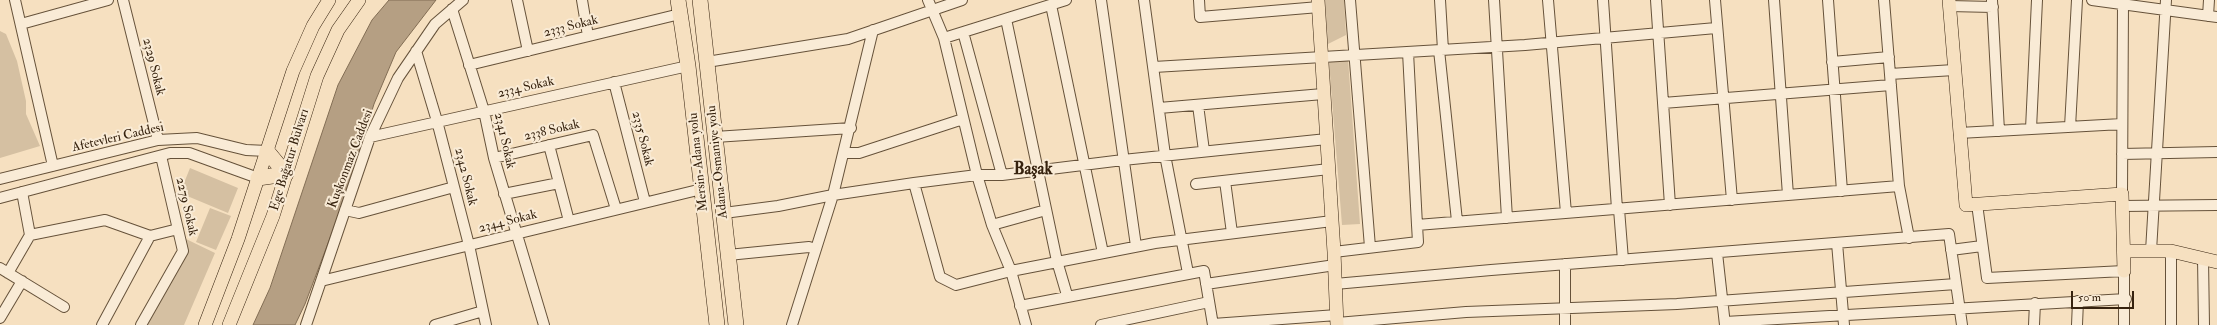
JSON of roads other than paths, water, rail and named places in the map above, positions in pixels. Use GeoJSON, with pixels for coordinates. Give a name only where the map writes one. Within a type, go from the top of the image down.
{"type":"FeatureCollection","features":[{"type":"Feature","properties":{"kind":"highway","name":"Adana-Osmaniye yolu"},"geometry":{"type":"LineString","coordinates":[[700,0],[736,325]]}},
{"type":"Feature","properties":{"kind":"highway","name":"Mersin-Adana yolu"},"geometry":{"type":"LineString","coordinates":[[679,7],[688,66],[716,325]]}},
{"type":"Feature","properties":{"kind":"highway"},"geometry":{"type":"LineString","coordinates":[[267,151],[286,174]]}},
{"type":"Feature","properties":{"kind":"highway"},"geometry":{"type":"LineString","coordinates":[[258,178],[286,174]]}},
{"type":"Feature","properties":{"kind":"main road","name":"Ege Bağatur Bulvarı"},"geometry":{"type":"LineString","coordinates":[[205,325],[258,178],[296,64],[312,26],[329,0]]}},
{"type":"Feature","properties":{"kind":"main road","name":"Ege Bağatur Bulvarı"},"geometry":{"type":"LineString","coordinates":[[228,325],[273,216],[317,76],[338,30],[360,0]]}},
{"type":"Feature","properties":{"kind":"main road"},"geometry":{"type":"LineString","coordinates":[[1318,3],[1335,265],[1337,321]]}},
{"type":"Feature","properties":{"kind":"main road"},"geometry":{"type":"LineString","coordinates":[[1949,3],[1966,205],[2122,200],[2124,271]]}},
{"type":"Feature","properties":{"kind":"main road"},"geometry":{"type":"LineString","coordinates":[[2124,251],[2171,251],[2217,262]]}},
{"type":"Feature","properties":{"kind":"street"},"geometry":{"type":"LineString","coordinates":[[15,0],[53,166]]}},
{"type":"Feature","properties":{"kind":"street"},"geometry":{"type":"LineString","coordinates":[[21,24],[108,0]]}},
{"type":"Feature","properties":{"kind":"street","name":"2329 Sokak"},"geometry":{"type":"LineString","coordinates":[[123,0],[158,140]]}},
{"type":"Feature","properties":{"kind":"street","name":"Kuşkonmaz Caddesi"},"geometry":{"type":"LineString","coordinates":[[306,325],[370,137],[398,78],[435,24],[463,0]]}},
{"type":"Feature","properties":{"kind":"street"},"geometry":{"type":"LineString","coordinates":[[517,0],[528,51]]}},
{"type":"Feature","properties":{"kind":"street"},"geometry":{"type":"LineString","coordinates":[[582,0],[588,36]]}},
{"type":"Feature","properties":{"kind":"street"},"geometry":{"type":"LineString","coordinates":[[928,0],[944,38],[977,175],[992,225],[1011,271],[1025,325]]}},
{"type":"Feature","properties":{"kind":"street"},"geometry":{"type":"LineString","coordinates":[[707,62],[848,39],[962,0]]}},
{"type":"Feature","properties":{"kind":"street"},"geometry":{"type":"LineString","coordinates":[[944,38],[1066,0]]}},
{"type":"Feature","properties":{"kind":"street"},"geometry":{"type":"LineString","coordinates":[[1101,0],[1136,246]]}},
{"type":"Feature","properties":{"kind":"street"},"geometry":{"type":"LineString","coordinates":[[1144,0],[1165,155],[1188,273]]}},
{"type":"Feature","properties":{"kind":"street"},"geometry":{"type":"LineString","coordinates":[[1199,0],[1200,17],[1318,3]]}},
{"type":"Feature","properties":{"kind":"street"},"geometry":{"type":"LineString","coordinates":[[1350,0],[1370,247]]}},
{"type":"Feature","properties":{"kind":"street"},"geometry":{"type":"LineString","coordinates":[[1440,0],[1441,50],[1457,222]]}},
{"type":"Feature","properties":{"kind":"street"},"geometry":{"type":"LineString","coordinates":[[1494,0],[1507,218]]}},
{"type":"Feature","properties":{"kind":"street"},"geometry":{"type":"LineString","coordinates":[[1548,0],[1566,213]]}},
{"type":"Feature","properties":{"kind":"street"},"geometry":{"type":"LineString","coordinates":[[1603,0],[1623,260]]}},
{"type":"Feature","properties":{"kind":"street"},"geometry":{"type":"LineString","coordinates":[[1656,0],[1670,205]]}},
{"type":"Feature","properties":{"kind":"street"},"geometry":{"type":"LineString","coordinates":[[1715,0],[1716,28],[1732,200]]}},
{"type":"Feature","properties":{"kind":"street"},"geometry":{"type":"LineString","coordinates":[[1774,0],[1788,195]]}},
{"type":"Feature","properties":{"kind":"street"},"geometry":{"type":"LineString","coordinates":[[1828,0],[1842,190]]}},
{"type":"Feature","properties":{"kind":"street"},"geometry":{"type":"LineString","coordinates":[[1884,0],[1899,186],[1909,238]]}},
{"type":"Feature","properties":{"kind":"street"},"geometry":{"type":"LineString","coordinates":[[2031,129],[2037,0]]}},
{"type":"Feature","properties":{"kind":"street"},"geometry":{"type":"LineString","coordinates":[[2070,127],[2077,0]]}},
{"type":"Feature","properties":{"kind":"street"},"geometry":{"type":"LineString","coordinates":[[2092,0],[2165,5],[2213,17],[2209,0]]}},
{"type":"Feature","properties":{"kind":"street"},"geometry":{"type":"LineString","coordinates":[[2128,2],[2122,124],[2122,200],[2153,206],[2217,206]]}},
{"type":"Feature","properties":{"kind":"street"},"geometry":{"type":"LineString","coordinates":[[1949,3],[1992,4],[1998,131]]}},
{"type":"Feature","properties":{"kind":"street"},"geometry":{"type":"LineString","coordinates":[[1051,5],[1103,252]]}},
{"type":"Feature","properties":{"kind":"street"},"geometry":{"type":"LineString","coordinates":[[2150,251],[2165,5]]}},
{"type":"Feature","properties":{"kind":"street","name":"2333 Sokak"},"geometry":{"type":"LineString","coordinates":[[469,65],[588,36],[679,7]]}},
{"type":"Feature","properties":{"kind":"street","name":"2341 Sokak"},"geometry":{"type":"LineString","coordinates":[[452,9],[484,111],[494,158],[504,194],[544,325]]}},
{"type":"Feature","properties":{"kind":"street"},"geometry":{"type":"LineString","coordinates":[[1006,19],[1057,261],[1067,295]]}},
{"type":"Feature","properties":{"kind":"street"},"geometry":{"type":"LineString","coordinates":[[1154,68],[1321,56],[1498,47],[1716,28]]}},
{"type":"Feature","properties":{"kind":"street"},"geometry":{"type":"LineString","coordinates":[[792,325],[833,195],[851,128],[873,30]]}},
{"type":"Feature","properties":{"kind":"street"},"geometry":{"type":"LineString","coordinates":[[963,32],[1002,175]]}},
{"type":"Feature","properties":{"kind":"street","name":"2342 Sokak"},"geometry":{"type":"LineString","coordinates":[[416,51],[437,121],[469,245],[486,325]]}},
{"type":"Feature","properties":{"kind":"street"},"geometry":{"type":"LineString","coordinates":[[1334,252],[1418,242],[1408,52]]}},
{"type":"Feature","properties":{"kind":"street"},"geometry":{"type":"LineString","coordinates":[[1832,62],[1889,57]]}},
{"type":"Feature","properties":{"kind":"street","name":"2334 Sokak"},"geometry":{"type":"LineString","coordinates":[[370,137],[688,66]]}},
{"type":"Feature","properties":{"kind":"street"},"geometry":{"type":"LineString","coordinates":[[1890,74],[1954,70]]}},
{"type":"Feature","properties":{"kind":"street","name":"2335 Sokak"},"geometry":{"type":"LineString","coordinates":[[614,82],[645,202]]}},
{"type":"Feature","properties":{"kind":"street"},"geometry":{"type":"LineString","coordinates":[[1663,103],[1891,85]]}},
{"type":"Feature","properties":{"kind":"street"},"geometry":{"type":"LineString","coordinates":[[1159,108],[1324,94]]}},
{"type":"Feature","properties":{"kind":"street"},"geometry":{"type":"LineString","coordinates":[[1198,105],[1204,151]]}},
{"type":"Feature","properties":{"kind":"street"},"geometry":{"type":"LineString","coordinates":[[844,152],[859,153],[963,119]]}},
{"type":"Feature","properties":{"kind":"street"},"geometry":{"type":"LineString","coordinates":[[1960,133],[2122,124]]}},
{"type":"Feature","properties":{"kind":"street"},"geometry":{"type":"LineString","coordinates":[[715,137],[851,128]]}},
{"type":"Feature","properties":{"kind":"street","name":"2338 Sokak"},"geometry":{"type":"LineString","coordinates":[[494,158],[593,135],[616,209]]}},
{"type":"Feature","properties":{"kind":"street","name":"Afetevleri Caddesi"},"geometry":{"type":"LineString","coordinates":[[0,179],[158,140],[197,138],[246,150],[267,151]]}},
{"type":"Feature","properties":{"kind":"street"},"geometry":{"type":"LineString","coordinates":[[724,213],[778,206],[833,195],[914,182],[977,175],[1002,175],[1165,155],[1327,139]]}},
{"type":"Feature","properties":{"kind":"street"},"geometry":{"type":"LineString","coordinates":[[2122,154],[2156,152],[2217,152],[2217,144]]}},
{"type":"Feature","properties":{"kind":"street"},"geometry":{"type":"LineString","coordinates":[[549,145],[569,221]]}},
{"type":"Feature","properties":{"kind":"street","name":"Afetevleri Caddesi"},"geometry":{"type":"LineString","coordinates":[[0,198],[161,156],[188,153],[258,178]]}},
{"type":"Feature","properties":{"kind":"street","name":"2279 Sokak"},"geometry":{"type":"LineString","coordinates":[[141,325],[183,250],[161,156]]}},
{"type":"Feature","properties":{"kind":"street"},"geometry":{"type":"LineString","coordinates":[[1196,184],[1329,169]]}},
{"type":"Feature","properties":{"kind":"street"},"geometry":{"type":"LineString","coordinates":[[1225,181],[1232,233]]}},
{"type":"Feature","properties":{"kind":"street"},"geometry":{"type":"LineString","coordinates":[[914,182],[940,277],[956,285],[1057,261],[1136,246],[1181,239],[1332,221]]}},
{"type":"Feature","properties":{"kind":"street"},"geometry":{"type":"LineString","coordinates":[[504,194],[559,183]]}},
{"type":"Feature","properties":{"kind":"street"},"geometry":{"type":"LineString","coordinates":[[1417,225],[1899,186]]}},
{"type":"Feature","properties":{"kind":"street"},"geometry":{"type":"LineString","coordinates":[[345,210],[359,213],[454,187]]}},
{"type":"Feature","properties":{"kind":"street","name":"2344 Sokak"},"geometry":{"type":"LineString","coordinates":[[321,281],[702,189]]}},
{"type":"Feature","properties":{"kind":"street"},"geometry":{"type":"LineString","coordinates":[[22,192],[30,235]]}},
{"type":"Feature","properties":{"kind":"street"},"geometry":{"type":"LineString","coordinates":[[1977,204],[1987,278],[2124,271],[2126,299],[2124,325]]}},
{"type":"Feature","properties":{"kind":"street"},"geometry":{"type":"LineString","coordinates":[[992,225],[1046,210]]}},
{"type":"Feature","properties":{"kind":"street"},"geometry":{"type":"LineString","coordinates":[[64,307],[4,270],[30,235],[105,220],[150,236],[178,229]]}},
{"type":"Feature","properties":{"kind":"street"},"geometry":{"type":"LineString","coordinates":[[1335,284],[1565,264],[1949,234],[1962,325]]}},
{"type":"Feature","properties":{"kind":"street"},"geometry":{"type":"LineString","coordinates":[[102,325],[150,236]]}},
{"type":"Feature","properties":{"kind":"street"},"geometry":{"type":"LineString","coordinates":[[1837,243],[1843,321]]}},
{"type":"Feature","properties":{"kind":"street"},"geometry":{"type":"LineString","coordinates":[[1951,250],[1982,246]]}},
{"type":"Feature","properties":{"kind":"street"},"geometry":{"type":"LineString","coordinates":[[728,255],[803,247],[816,249]]}},
{"type":"Feature","properties":{"kind":"street"},"geometry":{"type":"LineString","coordinates":[[2171,251],[2171,325]]}},
{"type":"Feature","properties":{"kind":"street"},"geometry":{"type":"LineString","coordinates":[[1717,253],[1725,324],[1843,321],[2035,303],[2126,299]]}},
{"type":"Feature","properties":{"kind":"street"},"geometry":{"type":"LineString","coordinates":[[2203,258],[2204,325]]}},
{"type":"Feature","properties":{"kind":"street"},"geometry":{"type":"LineString","coordinates":[[1565,264],[1565,325]]}},
{"type":"Feature","properties":{"kind":"street"},"geometry":{"type":"LineString","coordinates":[[1206,284],[1335,265]]}},
{"type":"Feature","properties":{"kind":"street"},"geometry":{"type":"LineString","coordinates":[[1020,306],[1067,295],[1204,271],[1213,324],[1434,320],[1565,308],[1722,301],[1956,284]]}},
{"type":"Feature","properties":{"kind":"street"},"geometry":{"type":"LineString","coordinates":[[0,318],[22,281]]}},
{"type":"Feature","properties":{"kind":"street"},"geometry":{"type":"LineString","coordinates":[[2077,325],[2078,301]]}},
{"type":"Feature","properties":{"kind":"street"},"geometry":{"type":"LineString","coordinates":[[1101,325],[1209,302]]}},
{"type":"Feature","properties":{"kind":"street"},"geometry":{"type":"LineString","coordinates":[[2034,325],[2035,303]]}},
{"type":"Feature","properties":{"kind":"street"},"geometry":{"type":"LineString","coordinates":[[435,325],[482,311]]}},
{"type":"Feature","properties":{"kind":"street"},"geometry":{"type":"LineString","coordinates":[[0,322],[4,325]]}},
{"type":"Feature","properties":{"kind":"district","name":"Başak"},"geometry":{"type":"Point","coordinates":[1033,170]}}]}
